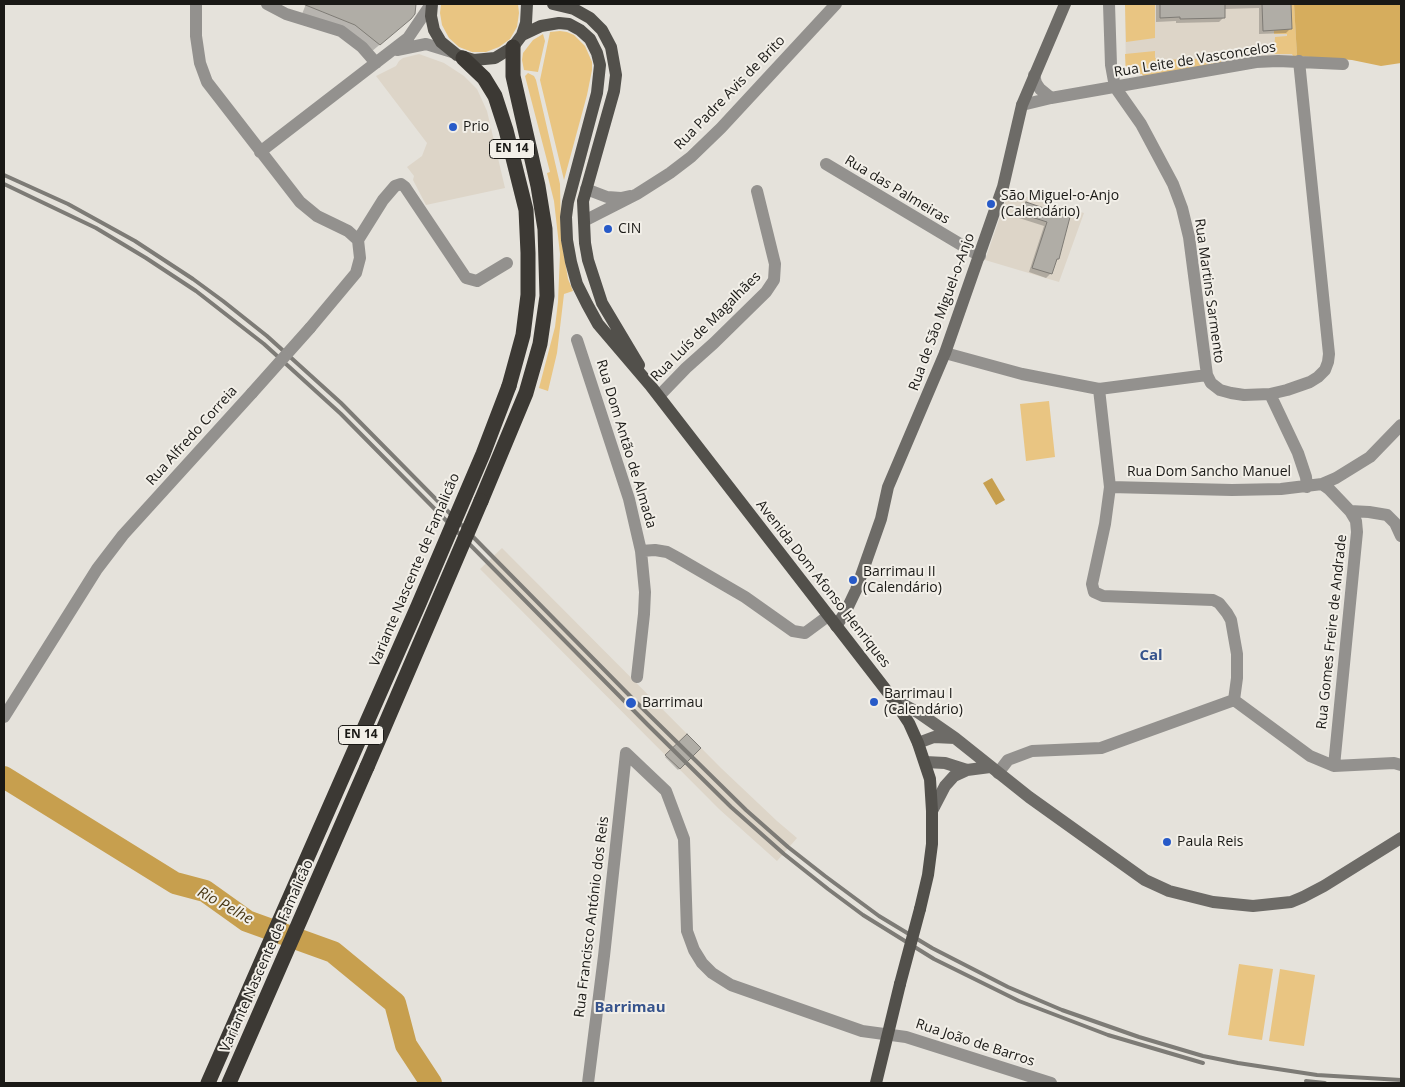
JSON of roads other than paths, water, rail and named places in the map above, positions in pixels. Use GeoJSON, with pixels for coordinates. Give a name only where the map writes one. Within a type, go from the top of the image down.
{"type":"FeatureCollection","features":[{"type":"Feature","properties":{"kind":"highway","name":"Variante Nascente de Famalicão"},"geometry":{"type":"LineString","coordinates":[[229,1083],[500,458],[526,393],[540,344],[547,296],[545,229],[538,186],[513,76],[518,41]]}},
{"type":"Feature","properties":{"kind":"highway","name":"Variante Nascente de Famalicão"},"geometry":{"type":"LineString","coordinates":[[208,1083],[418,606],[482,454],[509,386],[523,334],[528,295],[526,210],[506,130],[495,96],[484,78],[458,55]]}},
{"type":"Feature","properties":{"kind":"main road","name":"EN 14"},"geometry":{"type":"LineString","coordinates":[[432,4],[431,16],[434,30],[441,42],[458,55]]}},
{"type":"Feature","properties":{"kind":"main road","name":"EN 14"},"geometry":{"type":"LineString","coordinates":[[518,41],[526,23],[527,4]]}},
{"type":"Feature","properties":{"kind":"main road","name":"Avenida Dom Afonso Henriques"},"geometry":{"type":"LineString","coordinates":[[553,4],[574,9],[590,18],[602,30],[611,47],[615,62],[614,91],[584,195],[585,242],[588,260],[602,302],[650,385]]}},
{"type":"Feature","properties":{"kind":"main road","name":"Rua de São Miguel-o-Anjo"},"geometry":{"type":"LineString","coordinates":[[832,621],[845,613],[856,590],[881,518],[888,487],[945,353],[980,256],[1003,187],[1022,105],[1065,4]]}},
{"type":"Feature","properties":{"kind":"main road","name":"Avenida Dom Afonso Henriques"},"geometry":{"type":"LineString","coordinates":[[458,55],[484,60],[505,54],[518,41],[540,26],[559,23],[569,24],[580,30],[590,39],[597,53],[600,65],[597,92],[568,202],[567,240],[577,284],[598,324],[659,396],[893,699],[918,743],[930,779],[932,844],[928,875],[876,1083]]}},
{"type":"Feature","properties":{"kind":"main road"},"geometry":{"type":"LineString","coordinates":[[568,202],[584,195]]}},
{"type":"Feature","properties":{"kind":"main road"},"geometry":{"type":"LineString","coordinates":[[893,699],[915,710],[955,738],[1029,797],[1145,880],[1170,891],[1214,902],[1253,906],[1291,902],[1324,886],[1401,838]]}},
{"type":"Feature","properties":{"kind":"main road"},"geometry":{"type":"LineString","coordinates":[[918,743],[934,737],[955,738]]}},
{"type":"Feature","properties":{"kind":"main road"},"geometry":{"type":"LineString","coordinates":[[925,762],[945,762],[967,770],[994,770]]}},
{"type":"Feature","properties":{"kind":"main road"},"geometry":{"type":"LineString","coordinates":[[932,811],[945,786],[954,776],[967,770]]}},
{"type":"Feature","properties":{"kind":"street"},"geometry":{"type":"LineString","coordinates":[[196,4],[196,36],[200,62],[207,82],[300,202],[318,216],[348,231],[358,240],[383,200],[395,186],[401,184],[406,187],[466,278],[477,281],[507,263]]}},
{"type":"Feature","properties":{"kind":"street"},"geometry":{"type":"LineString","coordinates":[[266,4],[286,14],[341,31],[362,47],[376,64]]}},
{"type":"Feature","properties":{"kind":"street"},"geometry":{"type":"LineString","coordinates":[[260,152],[408,38],[432,4]]}},
{"type":"Feature","properties":{"kind":"street","name":"Rua Padre Avis de Brito"},"geometry":{"type":"LineString","coordinates":[[584,221],[637,194],[680,166],[712,138],[836,4]]}},
{"type":"Feature","properties":{"kind":"street"},"geometry":{"type":"LineString","coordinates":[[1109,4],[1111,66],[1115,87]]}},
{"type":"Feature","properties":{"kind":"street"},"geometry":{"type":"LineString","coordinates":[[392,51],[426,44],[458,55]]}},
{"type":"Feature","properties":{"kind":"street","name":"Rua Leite de Vasconcelos"},"geometry":{"type":"LineString","coordinates":[[1022,105],[1051,98],[1256,62],[1299,61],[1343,64]]}},
{"type":"Feature","properties":{"kind":"street","name":"Rua Martins Sarmento"},"geometry":{"type":"LineString","coordinates":[[1115,87],[1136,116],[1157,152],[1173,184],[1182,208],[1189,237],[1207,375],[1220,390],[1244,395],[1270,394],[1310,382],[1318,377],[1324,370],[1329,354],[1299,61]]}},
{"type":"Feature","properties":{"kind":"street"},"geometry":{"type":"LineString","coordinates":[[1034,75],[1040,89],[1051,98]]}},
{"type":"Feature","properties":{"kind":"street","name":"Rua das Palmeiras"},"geometry":{"type":"LineString","coordinates":[[826,164],[980,256]]}},
{"type":"Feature","properties":{"kind":"street","name":"Rua Luís de Magalhães"},"geometry":{"type":"LineString","coordinates":[[659,396],[766,292],[774,280],[775,264],[757,191]]}},
{"type":"Feature","properties":{"kind":"street","name":"Rua Padre Avis de Brito"},"geometry":{"type":"LineString","coordinates":[[584,195],[620,198],[637,194]]}},
{"type":"Feature","properties":{"kind":"street","name":"Rua Alfredo Correia"},"geometry":{"type":"LineString","coordinates":[[4,717],[97,569],[123,535],[310,328],[356,273],[360,258],[358,240]]}},
{"type":"Feature","properties":{"kind":"street","name":"Rua Dom Antão de Almada"},"geometry":{"type":"LineString","coordinates":[[578,340],[629,500],[641,551],[644,614],[637,677]]}},
{"type":"Feature","properties":{"kind":"street"},"geometry":{"type":"LineString","coordinates":[[945,353],[1022,374],[1070,385],[1099,389],[1207,375]]}},
{"type":"Feature","properties":{"kind":"street"},"geometry":{"type":"LineString","coordinates":[[1099,389],[1110,487],[1105,524],[1092,584],[1094,592],[1103,596],[1213,600],[1218,603],[1228,613],[1231,620],[1237,654],[1237,678],[1234,700]]}},
{"type":"Feature","properties":{"kind":"street","name":"Rua Dom Sancho Manuel"},"geometry":{"type":"LineString","coordinates":[[1270,394],[1298,453],[1306,477],[1307,487]]}},
{"type":"Feature","properties":{"kind":"street","name":"Rua Dom Sancho Manuel"},"geometry":{"type":"LineString","coordinates":[[1110,487],[1232,490],[1307,487],[1322,484],[1370,458],[1401,425]]}},
{"type":"Feature","properties":{"kind":"street","name":"Rua Gomes Freire de Andrade"},"geometry":{"type":"LineString","coordinates":[[1322,484],[1350,511],[1356,520],[1358,532],[1334,766]]}},
{"type":"Feature","properties":{"kind":"street"},"geometry":{"type":"LineString","coordinates":[[1350,511],[1369,512],[1387,516],[1394,523],[1401,536]]}},
{"type":"Feature","properties":{"kind":"street"},"geometry":{"type":"LineString","coordinates":[[641,551],[655,550],[667,552],[745,597],[793,631],[805,633],[832,621]]}},
{"type":"Feature","properties":{"kind":"street"},"geometry":{"type":"LineString","coordinates":[[1234,700],[1310,756],[1334,766],[1394,763],[1401,765]]}},
{"type":"Feature","properties":{"kind":"street"},"geometry":{"type":"LineString","coordinates":[[994,770],[1008,760],[1032,751],[1101,748],[1234,700]]}},
{"type":"Feature","properties":{"kind":"street","name":"Rua João de Barros"},"geometry":{"type":"LineString","coordinates":[[626,753],[666,791],[684,839],[687,931],[694,950],[702,963],[712,972],[731,985],[862,1031],[906,1037],[1051,1083]]}},
{"type":"Feature","properties":{"kind":"street","name":"Rua Francisco António dos Reis"},"geometry":{"type":"LineString","coordinates":[[588,1083],[626,753]]}},
{"type":"Feature","properties":{"kind":"waterway","name":"Rio Pelhe"},"geometry":{"type":"LineString","coordinates":[[4,777],[175,883],[205,891],[247,921],[333,952],[395,1003],[406,1045],[431,1083]]}},
{"type":"Feature","properties":{"kind":"railway"},"geometry":{"type":"LineString","coordinates":[[4,175],[68,204],[135,241],[193,279],[267,336],[341,403],[634,700],[746,810],[788,847],[879,916],[932,948],[1008,987],[1062,1010],[1139,1037],[1203,1056],[1238,1063],[1317,1075],[1401,1080]]}},
{"type":"Feature","properties":{"kind":"railway"},"geometry":{"type":"LineString","coordinates":[[4,184],[96,228],[146,258],[196,291],[264,344],[341,414],[731,807],[784,854],[863,915],[934,959],[1019,1001],[1108,1035],[1203,1063]]}},
{"type":"Feature","properties":{"kind":"railway"},"geometry":{"type":"LineString","coordinates":[[1306,1081],[1325,1083]]}},
{"type":"Feature","properties":{"kind":"place","name":"Prio"},"geometry":{"type":"Point","coordinates":[453,127]}},
{"type":"Feature","properties":{"kind":"place","name":"São Miguel-o-Anjo (Calendário)"},"geometry":{"type":"Point","coordinates":[991,204]}},
{"type":"Feature","properties":{"kind":"place","name":"CIN"},"geometry":{"type":"Point","coordinates":[608,229]}},
{"type":"Feature","properties":{"kind":"place","name":"Barrimau II (Calendário)"},"geometry":{"type":"Point","coordinates":[853,580]}},
{"type":"Feature","properties":{"kind":"place","name":"Barrimau I (Calendário)"},"geometry":{"type":"Point","coordinates":[874,702]}},
{"type":"Feature","properties":{"kind":"place","name":"Barrimau"},"geometry":{"type":"Point","coordinates":[631,703]}},
{"type":"Feature","properties":{"kind":"place","name":"Paula Reis"},"geometry":{"type":"Point","coordinates":[1167,842]}},
{"type":"Feature","properties":{"kind":"district","name":"Cal"},"geometry":{"type":"Point","coordinates":[1151,656]}},
{"type":"Feature","properties":{"kind":"district","name":"Barrimau"},"geometry":{"type":"Point","coordinates":[630,1008]}}]}
